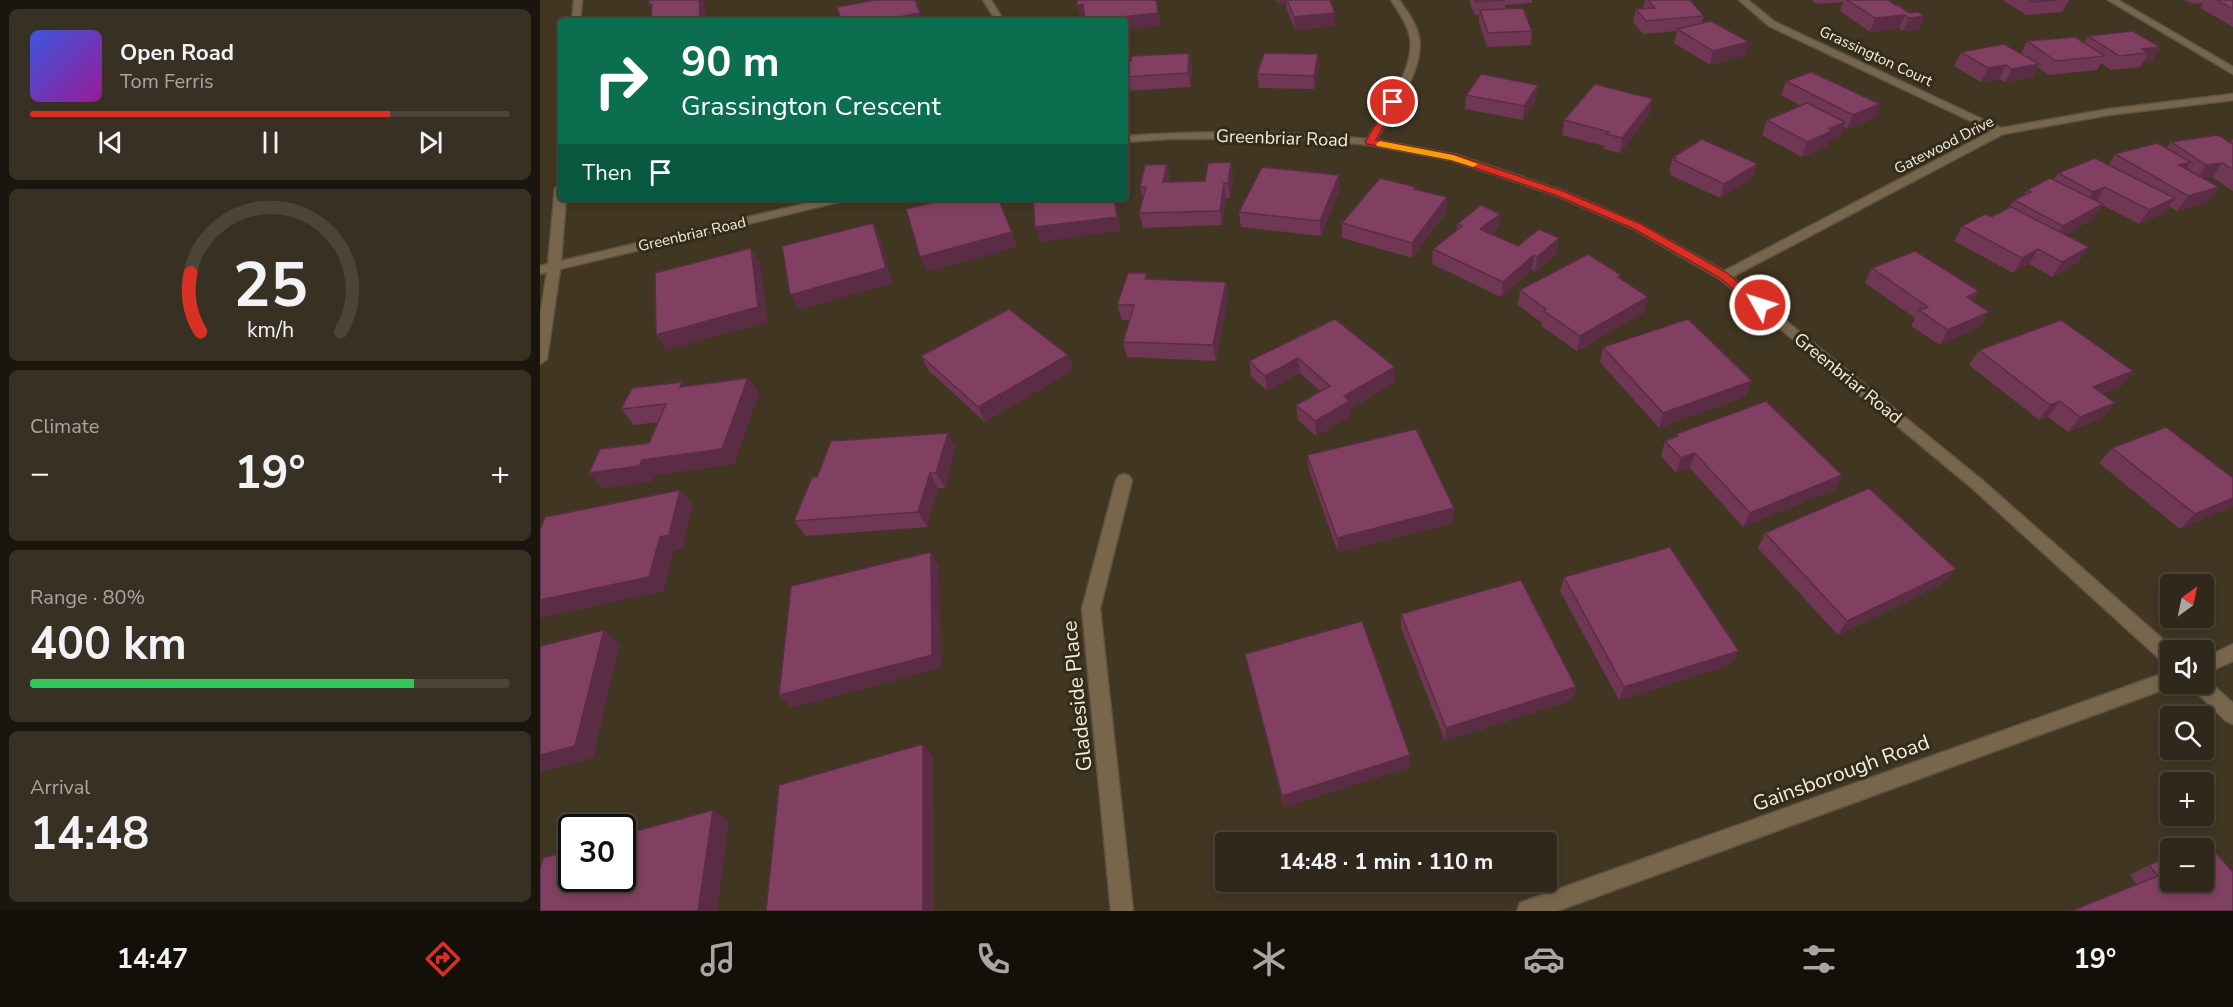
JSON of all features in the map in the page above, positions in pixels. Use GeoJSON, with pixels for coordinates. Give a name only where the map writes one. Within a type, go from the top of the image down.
{"type":"FeatureCollection","features":[{"type":"Feature","properties":{"kind":"street"},"geometry":{"type":"LineString","coordinates":[[576,18],[578,0]]}},
{"type":"Feature","properties":{"kind":"street"},"geometry":{"type":"LineString","coordinates":[[987,0],[998,18]]}},
{"type":"Feature","properties":{"kind":"street"},"geometry":{"type":"LineString","coordinates":[[1370,142],[1404,83],[1414,43],[1407,18],[1395,0]]}},
{"type":"Feature","properties":{"kind":"street","name":"Grassington Court"},"geometry":{"type":"LineString","coordinates":[[1743,0],[1772,24],[2000,131]]}},
{"type":"Feature","properties":{"kind":"street"},"geometry":{"type":"LineString","coordinates":[[2112,0],[2233,71]]}},
{"type":"Feature","properties":{"kind":"street","name":"Gatewood Drive"},"geometry":{"type":"LineString","coordinates":[[1724,276],[2000,131],[2109,112],[2233,97]]}},
{"type":"Feature","properties":{"kind":"street","name":"Greenbriar Road"},"geometry":{"type":"LineString","coordinates":[[1128,139],[1291,135],[1370,142],[1453,158],[1559,193],[1638,226],[1724,276],[1977,484],[2160,648]]}},
{"type":"Feature","properties":{"kind":"street"},"geometry":{"type":"LineString","coordinates":[[540,359],[554,267],[560,201]]}},
{"type":"Feature","properties":{"kind":"street","name":"Greenbriar Road"},"geometry":{"type":"LineString","coordinates":[[540,270],[830,201]]}},
{"type":"Feature","properties":{"kind":"street","name":"Gladeside Place"},"geometry":{"type":"LineString","coordinates":[[1122,911],[1091,609],[1124,480]]}},
{"type":"Feature","properties":{"kind":"street"},"geometry":{"type":"LineString","coordinates":[[2214,661],[2233,652]]}},
{"type":"Feature","properties":{"kind":"street","name":"Gainsborough Road"},"geometry":{"type":"LineString","coordinates":[[1528,911],[2160,684]]}},
{"type":"Feature","properties":{"kind":"street"},"geometry":{"type":"LineString","coordinates":[[2211,694],[2233,715]]}},
{"type":"Feature","properties":{"kind":"building"},"geometry":{"type":"Polygon","coordinates":[[[649,0],[699,0],[700,16],[651,18],[652,4],[649,5],[649,0]]]}},
{"type":"Feature","properties":{"kind":"building"},"geometry":{"type":"Polygon","coordinates":[[[875,0],[915,0],[920,13],[894,18],[840,18],[837,7],[875,0]]]}},
{"type":"Feature","properties":{"kind":"building"},"geometry":{"type":"Polygon","coordinates":[[[1077,0],[1156,0],[1158,13],[1112,18],[1085,18],[1083,4],[1077,5],[1077,0]]]}},
{"type":"Feature","properties":{"kind":"building"},"geometry":{"type":"Polygon","coordinates":[[[1287,0],[1330,0],[1335,13],[1294,17],[1287,0]]]}},
{"type":"Feature","properties":{"kind":"building"},"geometry":{"type":"Polygon","coordinates":[[[1475,0],[1505,0],[1476,2],[1475,0]]]}},
{"type":"Feature","properties":{"kind":"building"},"geometry":{"type":"Polygon","coordinates":[[[1648,0],[1690,0],[1704,16],[1646,21],[1636,9],[1655,8],[1648,0]]]}},
{"type":"Feature","properties":{"kind":"building"},"geometry":{"type":"Polygon","coordinates":[[[1847,0],[1888,0],[1909,13],[1918,12],[1924,16],[1875,18],[1847,0]]]}},
{"type":"Feature","properties":{"kind":"building"},"geometry":{"type":"Polygon","coordinates":[[[2030,0],[2057,0],[2033,2],[2030,0]]]}},
{"type":"Feature","properties":{"kind":"building"},"geometry":{"type":"Polygon","coordinates":[[[2217,0],[2233,0],[2233,9],[2217,0]]]}},
{"type":"Feature","properties":{"kind":"building"},"geometry":{"type":"Polygon","coordinates":[[[1523,8],[1532,31],[1488,33],[1480,10],[1523,8]]]}},
{"type":"Feature","properties":{"kind":"building"},"geometry":{"type":"Polygon","coordinates":[[[1711,21],[1749,42],[1713,51],[1677,29],[1711,21]]]}},
{"type":"Feature","properties":{"kind":"building"},"geometry":{"type":"Polygon","coordinates":[[[2133,31],[2160,47],[2142,49],[2148,53],[2119,56],[2088,36],[2133,31]]]}},
{"type":"Feature","properties":{"kind":"building"},"geometry":{"type":"Polygon","coordinates":[[[2075,37],[2105,56],[2056,61],[2027,41],[2075,37]]]}},
{"type":"Feature","properties":{"kind":"building"},"geometry":{"type":"Polygon","coordinates":[[[2004,44],[2039,64],[2012,69],[2006,65],[1988,68],[1961,52],[2004,44]]]}},
{"type":"Feature","properties":{"kind":"building"},"geometry":{"type":"Polygon","coordinates":[[[1189,53],[1188,73],[1128,77],[1128,61],[1131,61],[1132,56],[1189,53]]]}},
{"type":"Feature","properties":{"kind":"building"},"geometry":{"type":"Polygon","coordinates":[[[1264,53],[1318,54],[1314,76],[1257,74],[1264,53]]]}},
{"type":"Feature","properties":{"kind":"building"},"geometry":{"type":"Polygon","coordinates":[[[1811,72],[1880,104],[1853,115],[1786,81],[1811,72]]]}},
{"type":"Feature","properties":{"kind":"building"},"geometry":{"type":"Polygon","coordinates":[[[1481,74],[1538,85],[1524,106],[1466,95],[1481,74]]]}},
{"type":"Feature","properties":{"kind":"building"},"geometry":{"type":"Polygon","coordinates":[[[1595,84],[1653,99],[1622,138],[1606,134],[1609,132],[1564,120],[1595,84]]]}},
{"type":"Feature","properties":{"kind":"building"},"geometry":{"type":"Polygon","coordinates":[[[1807,103],[1845,122],[1829,129],[1832,131],[1807,142],[1767,120],[1807,103]]]}},
{"type":"Feature","properties":{"kind":"building"},"geometry":{"type":"Polygon","coordinates":[[[2218,135],[2233,144],[2233,169],[2222,163],[2206,165],[2171,142],[2218,135]]]}},
{"type":"Feature","properties":{"kind":"building"},"geometry":{"type":"Polygon","coordinates":[[[1702,139],[1758,164],[1724,184],[1674,160],[1676,158],[1673,157],[1702,139]]]}},
{"type":"Feature","properties":{"kind":"building"},"geometry":{"type":"Polygon","coordinates":[[[2157,143],[2191,162],[2179,165],[2219,187],[2188,196],[2115,154],[2157,143]]]}},
{"type":"Feature","properties":{"kind":"building"},"geometry":{"type":"Polygon","coordinates":[[[2095,158],[2175,198],[2149,210],[2105,187],[2093,192],[2058,173],[2095,158]]]}},
{"type":"Feature","properties":{"kind":"building"},"geometry":{"type":"Polygon","coordinates":[[[1231,162],[1228,183],[1224,183],[1220,211],[1139,213],[1146,187],[1140,187],[1145,165],[1167,164],[1163,182],[1205,181],[1208,163],[1231,162]]]}},
{"type":"Feature","properties":{"kind":"building"},"geometry":{"type":"Polygon","coordinates":[[[1262,167],[1339,175],[1320,221],[1239,212],[1262,167]]]}},
{"type":"Feature","properties":{"kind":"building"},"geometry":{"type":"Polygon","coordinates":[[[1380,178],[1447,197],[1412,243],[1342,223],[1380,178]]]}},
{"type":"Feature","properties":{"kind":"building"},"geometry":{"type":"Polygon","coordinates":[[[2050,178],[2103,204],[2063,226],[2014,200],[2031,192],[2027,190],[2050,178]]]}},
{"type":"Feature","properties":{"kind":"building"},"geometry":{"type":"Polygon","coordinates":[[[939,201],[999,201],[1012,232],[920,257],[906,209],[939,201]]]}},
{"type":"Feature","properties":{"kind":"building"},"geometry":{"type":"Polygon","coordinates":[[[1033,201],[1114,201],[1117,217],[1035,227],[1033,201]]]}},
{"type":"Feature","properties":{"kind":"building"},"geometry":{"type":"Polygon","coordinates":[[[1481,205],[1500,214],[1480,229],[1518,246],[1539,229],[1559,238],[1537,257],[1534,255],[1503,282],[1433,249],[1462,226],[1457,224],[1481,205]]]}},
{"type":"Feature","properties":{"kind":"building"},"geometry":{"type":"Polygon","coordinates":[[[2011,207],[2089,247],[2062,262],[2038,249],[2022,258],[1962,226],[1985,214],[1991,217],[2011,207]]]}},
{"type":"Feature","properties":{"kind":"building"},"geometry":{"type":"Polygon","coordinates":[[[873,223],[886,268],[790,295],[782,246],[873,223]]]}},
{"type":"Feature","properties":{"kind":"building"},"geometry":{"type":"Polygon","coordinates":[[[751,248],[758,307],[656,335],[655,273],[751,248]]]}},
{"type":"Feature","properties":{"kind":"building"},"geometry":{"type":"Polygon","coordinates":[[[1915,251],[1979,291],[1967,297],[1989,312],[1948,330],[1919,310],[1928,307],[1872,268],[1915,251]]]}},
{"type":"Feature","properties":{"kind":"building"},"geometry":{"type":"Polygon","coordinates":[[[1588,254],[1621,275],[1618,277],[1648,297],[1580,336],[1544,311],[1546,309],[1520,290],[1588,254]]]}},
{"type":"Feature","properties":{"kind":"building"},"geometry":{"type":"Polygon","coordinates":[[[1128,273],[1147,273],[1145,279],[1226,282],[1213,345],[1123,342],[1134,305],[1117,305],[1128,273]]]}},
{"type":"Feature","properties":{"kind":"building"},"geometry":{"type":"Polygon","coordinates":[[[1009,309],[1068,355],[978,407],[921,356],[1009,309]]]}},
{"type":"Feature","properties":{"kind":"building"},"geometry":{"type":"Polygon","coordinates":[[[1335,319],[1395,367],[1344,396],[1350,401],[1315,421],[1296,405],[1330,386],[1298,358],[1265,376],[1249,361],[1335,319]]]}},
{"type":"Feature","properties":{"kind":"building"},"geometry":{"type":"Polygon","coordinates":[[[1688,319],[1752,381],[1663,413],[1603,347],[1688,319]]]}},
{"type":"Feature","properties":{"kind":"building"},"geometry":{"type":"Polygon","coordinates":[[[2061,320],[2133,371],[2093,387],[2115,403],[2080,417],[2060,401],[2050,405],[1979,350],[2061,320]]]}},
{"type":"Feature","properties":{"kind":"building"},"geometry":{"type":"Polygon","coordinates":[[[748,378],[722,449],[642,460],[639,466],[589,473],[600,449],[649,443],[666,404],[621,409],[632,388],[682,382],[680,387],[748,378]]]}},
{"type":"Feature","properties":{"kind":"building"},"geometry":{"type":"Polygon","coordinates":[[[1766,401],[1842,475],[1750,513],[1695,453],[1681,458],[1665,441],[1678,436],[1676,434],[1766,401]]]}},
{"type":"Feature","properties":{"kind":"building"},"geometry":{"type":"Polygon","coordinates":[[[2166,427],[2233,478],[2233,498],[2195,514],[2112,448],[2166,427]]]}},
{"type":"Feature","properties":{"kind":"building"},"geometry":{"type":"Polygon","coordinates":[[[1416,429],[1454,508],[1337,538],[1307,455],[1416,429]]]}},
{"type":"Feature","properties":{"kind":"building"},"geometry":{"type":"Polygon","coordinates":[[[948,433],[936,473],[930,473],[918,512],[794,521],[812,477],[817,477],[831,441],[948,433]]]}},
{"type":"Feature","properties":{"kind":"building"},"geometry":{"type":"Polygon","coordinates":[[[1869,488],[1956,569],[1847,621],[1765,533],[1869,488]]]}},
{"type":"Feature","properties":{"kind":"building"},"geometry":{"type":"Polygon","coordinates":[[[680,490],[669,535],[660,537],[649,577],[540,600],[540,530],[545,517],[680,490]]]}},
{"type":"Feature","properties":{"kind":"building"},"geometry":{"type":"Polygon","coordinates":[[[1670,547],[1739,651],[1624,687],[1564,577],[1670,547]]]}},
{"type":"Feature","properties":{"kind":"building"},"geometry":{"type":"Polygon","coordinates":[[[931,552],[932,655],[779,695],[791,586],[931,552]]]}},
{"type":"Feature","properties":{"kind":"building"},"geometry":{"type":"Polygon","coordinates":[[[1521,580],[1576,687],[1446,728],[1401,614],[1521,580]]]}},
{"type":"Feature","properties":{"kind":"building"},"geometry":{"type":"Polygon","coordinates":[[[1362,621],[1410,755],[1282,796],[1245,654],[1362,621]]]}},
{"type":"Feature","properties":{"kind":"building"},"geometry":{"type":"Polygon","coordinates":[[[604,630],[575,746],[540,755],[540,646],[604,630]]]}},
{"type":"Feature","properties":{"kind":"building"},"geometry":{"type":"Polygon","coordinates":[[[923,744],[923,911],[766,911],[779,785],[923,744]]]}},
{"type":"Feature","properties":{"kind":"building"},"geometry":{"type":"Polygon","coordinates":[[[713,810],[698,911],[540,911],[540,869],[543,858],[558,854],[558,892],[636,892],[636,831],[713,810]]]}},
{"type":"Feature","properties":{"kind":"building"},"geometry":{"type":"Polygon","coordinates":[[[2214,851],[2233,872],[2233,911],[2078,911],[2076,909],[2158,876],[2149,865],[2160,860],[2160,892],[2214,892],[2214,851]]]}},
{"type":"Feature","properties":{"kind":"slow traffic"},"geometry":{"type":"LineString","coordinates":[[1380,144],[1473,164]]}},
{"type":"Feature","properties":{"kind":"route"},"geometry":{"type":"LineString","coordinates":[[1393,102],[1370,142],[1453,158],[1559,193],[1638,226],[1724,276],[1760,305]]}}]}
